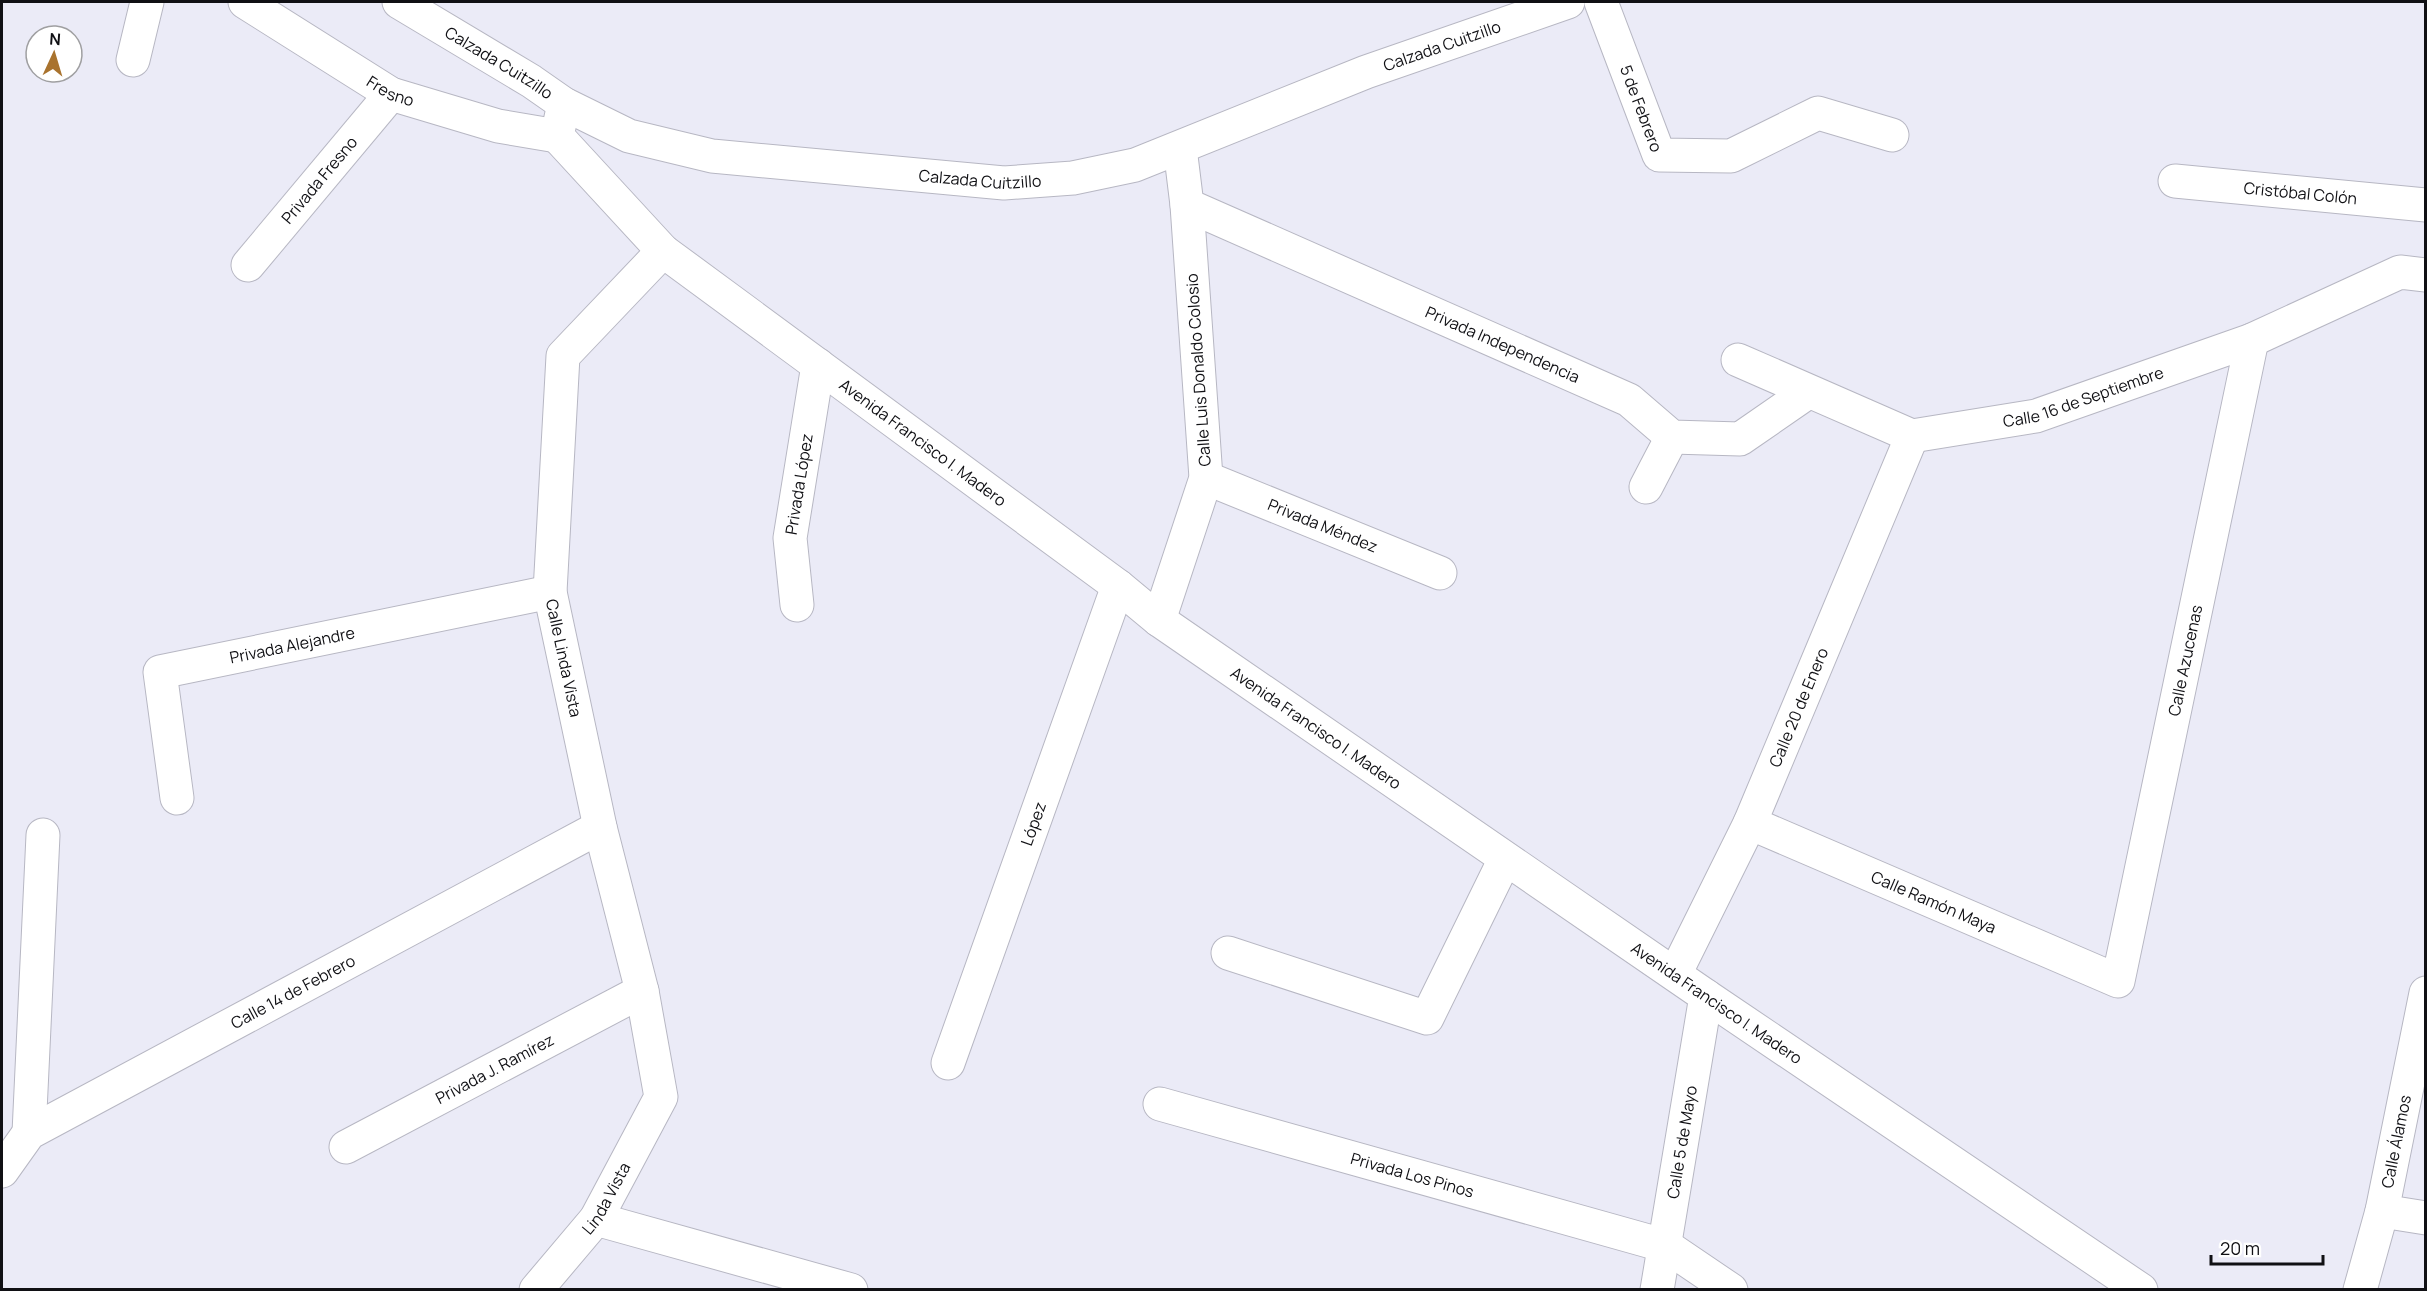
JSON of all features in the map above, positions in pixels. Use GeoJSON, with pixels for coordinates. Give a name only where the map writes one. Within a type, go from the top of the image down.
{"type":"FeatureCollection","features":[{"type":"Feature","properties":{"kind":"street"},"geometry":{"type":"LineString","coordinates":[[134,60],[147,2]]}},
{"type":"Feature","properties":{"kind":"street","name":"Fresno"},"geometry":{"type":"LineString","coordinates":[[245,2],[391,94],[498,126],[557,136]]}},
{"type":"Feature","properties":{"kind":"street","name":"Calzada Cuitzillo"},"geometry":{"type":"LineString","coordinates":[[399,2],[531,81],[564,104],[629,136],[712,156],[1004,183],[1073,178],[1135,165],[1366,72],[1569,2]]}},
{"type":"Feature","properties":{"kind":"street","name":"5 de Febrero"},"geometry":{"type":"LineString","coordinates":[[1601,2],[1659,155],[1731,156],[1818,113],[1892,135]]}},
{"type":"Feature","properties":{"kind":"street","name":"Privada Fresno"},"geometry":{"type":"LineString","coordinates":[[248,265],[391,94]]}},
{"type":"Feature","properties":{"kind":"street"},"geometry":{"type":"LineString","coordinates":[[557,136],[564,104]]}},
{"type":"Feature","properties":{"kind":"street","name":"Avenida Francisco I. Madero"},"geometry":{"type":"LineString","coordinates":[[557,136],[663,251],[1118,586],[1159,620],[1505,859],[2141,1290]]}},
{"type":"Feature","properties":{"kind":"street","name":"Calle Luis Donaldo Colosio"},"geometry":{"type":"LineString","coordinates":[[1159,620],[1206,478],[1187,205],[1180,148]]}},
{"type":"Feature","properties":{"kind":"street","name":"Cristóbal Colón"},"geometry":{"type":"LineString","coordinates":[[2175,181],[2426,205]]}},
{"type":"Feature","properties":{"kind":"street","name":"Privada Independencia"},"geometry":{"type":"LineString","coordinates":[[1187,205],[1629,400],[1672,437]]}},
{"type":"Feature","properties":{"kind":"street","name":"Calle Linda Vista"},"geometry":{"type":"LineString","coordinates":[[661,1096],[642,991],[600,827],[550,592],[563,356],[663,251]]}},
{"type":"Feature","properties":{"kind":"street","name":"Calle 16 de Septiembre"},"geometry":{"type":"LineString","coordinates":[[1912,436],[2036,416],[2252,340],[2400,272],[2426,274]]}},
{"type":"Feature","properties":{"kind":"street","name":"Calle Azucenas"},"geometry":{"type":"LineString","coordinates":[[2118,981],[2252,340]]}},
{"type":"Feature","properties":{"kind":"street"},"geometry":{"type":"LineString","coordinates":[[1738,360],[1912,436]]}},
{"type":"Feature","properties":{"kind":"street","name":"Privada López"},"geometry":{"type":"LineString","coordinates":[[797,605],[790,538],[818,365]]}},
{"type":"Feature","properties":{"kind":"street"},"geometry":{"type":"LineString","coordinates":[[1646,488],[1672,437],[1740,439],[1808,392]]}},
{"type":"Feature","properties":{"kind":"street","name":"Calle 20 de Enero"},"geometry":{"type":"LineString","coordinates":[[1675,974],[1750,823],[1912,436]]}},
{"type":"Feature","properties":{"kind":"street","name":"Privada Méndez"},"geometry":{"type":"LineString","coordinates":[[1206,478],[1440,573]]}},
{"type":"Feature","properties":{"kind":"street","name":"López"},"geometry":{"type":"LineString","coordinates":[[948,1063],[1118,586]]}},
{"type":"Feature","properties":{"kind":"street","name":"Privada Alejandre"},"geometry":{"type":"LineString","coordinates":[[177,798],[160,672],[550,592]]}},
{"type":"Feature","properties":{"kind":"street","name":"Calle Ramón Maya"},"geometry":{"type":"LineString","coordinates":[[1750,823],[2118,981]]}},
{"type":"Feature","properties":{"kind":"street","name":"Calle 14 de Febrero"},"geometry":{"type":"LineString","coordinates":[[2,1171],[29,1133],[600,827]]}},
{"type":"Feature","properties":{"kind":"street"},"geometry":{"type":"LineString","coordinates":[[29,1133],[43,836]]}},
{"type":"Feature","properties":{"kind":"street"},"geometry":{"type":"LineString","coordinates":[[1228,952],[1427,1018],[1505,859]]}},
{"type":"Feature","properties":{"kind":"street","name":"Privada J. Ramírez"},"geometry":{"type":"LineString","coordinates":[[346,1147],[642,991]]}},
{"type":"Feature","properties":{"kind":"street","name":"Calle Álamos"},"geometry":{"type":"LineString","coordinates":[[2360,1290],[2382,1211],[2426,993]]}},
{"type":"Feature","properties":{"kind":"street","name":"Calle 5 de Mayo"},"geometry":{"type":"LineString","coordinates":[[1658,1290],[1706,996]]}},
{"type":"Feature","properties":{"kind":"street","name":"Linda Vista"},"geometry":{"type":"LineString","coordinates":[[536,1290],[596,1219],[661,1096]]}},
{"type":"Feature","properties":{"kind":"street","name":"Privada Los Pinos"},"geometry":{"type":"LineString","coordinates":[[1160,1104],[1666,1246],[1731,1290]]}},
{"type":"Feature","properties":{"kind":"street"},"geometry":{"type":"LineString","coordinates":[[2382,1211],[2426,1218]]}},
{"type":"Feature","properties":{"kind":"street"},"geometry":{"type":"LineString","coordinates":[[596,1219],[851,1290]]}}]}
